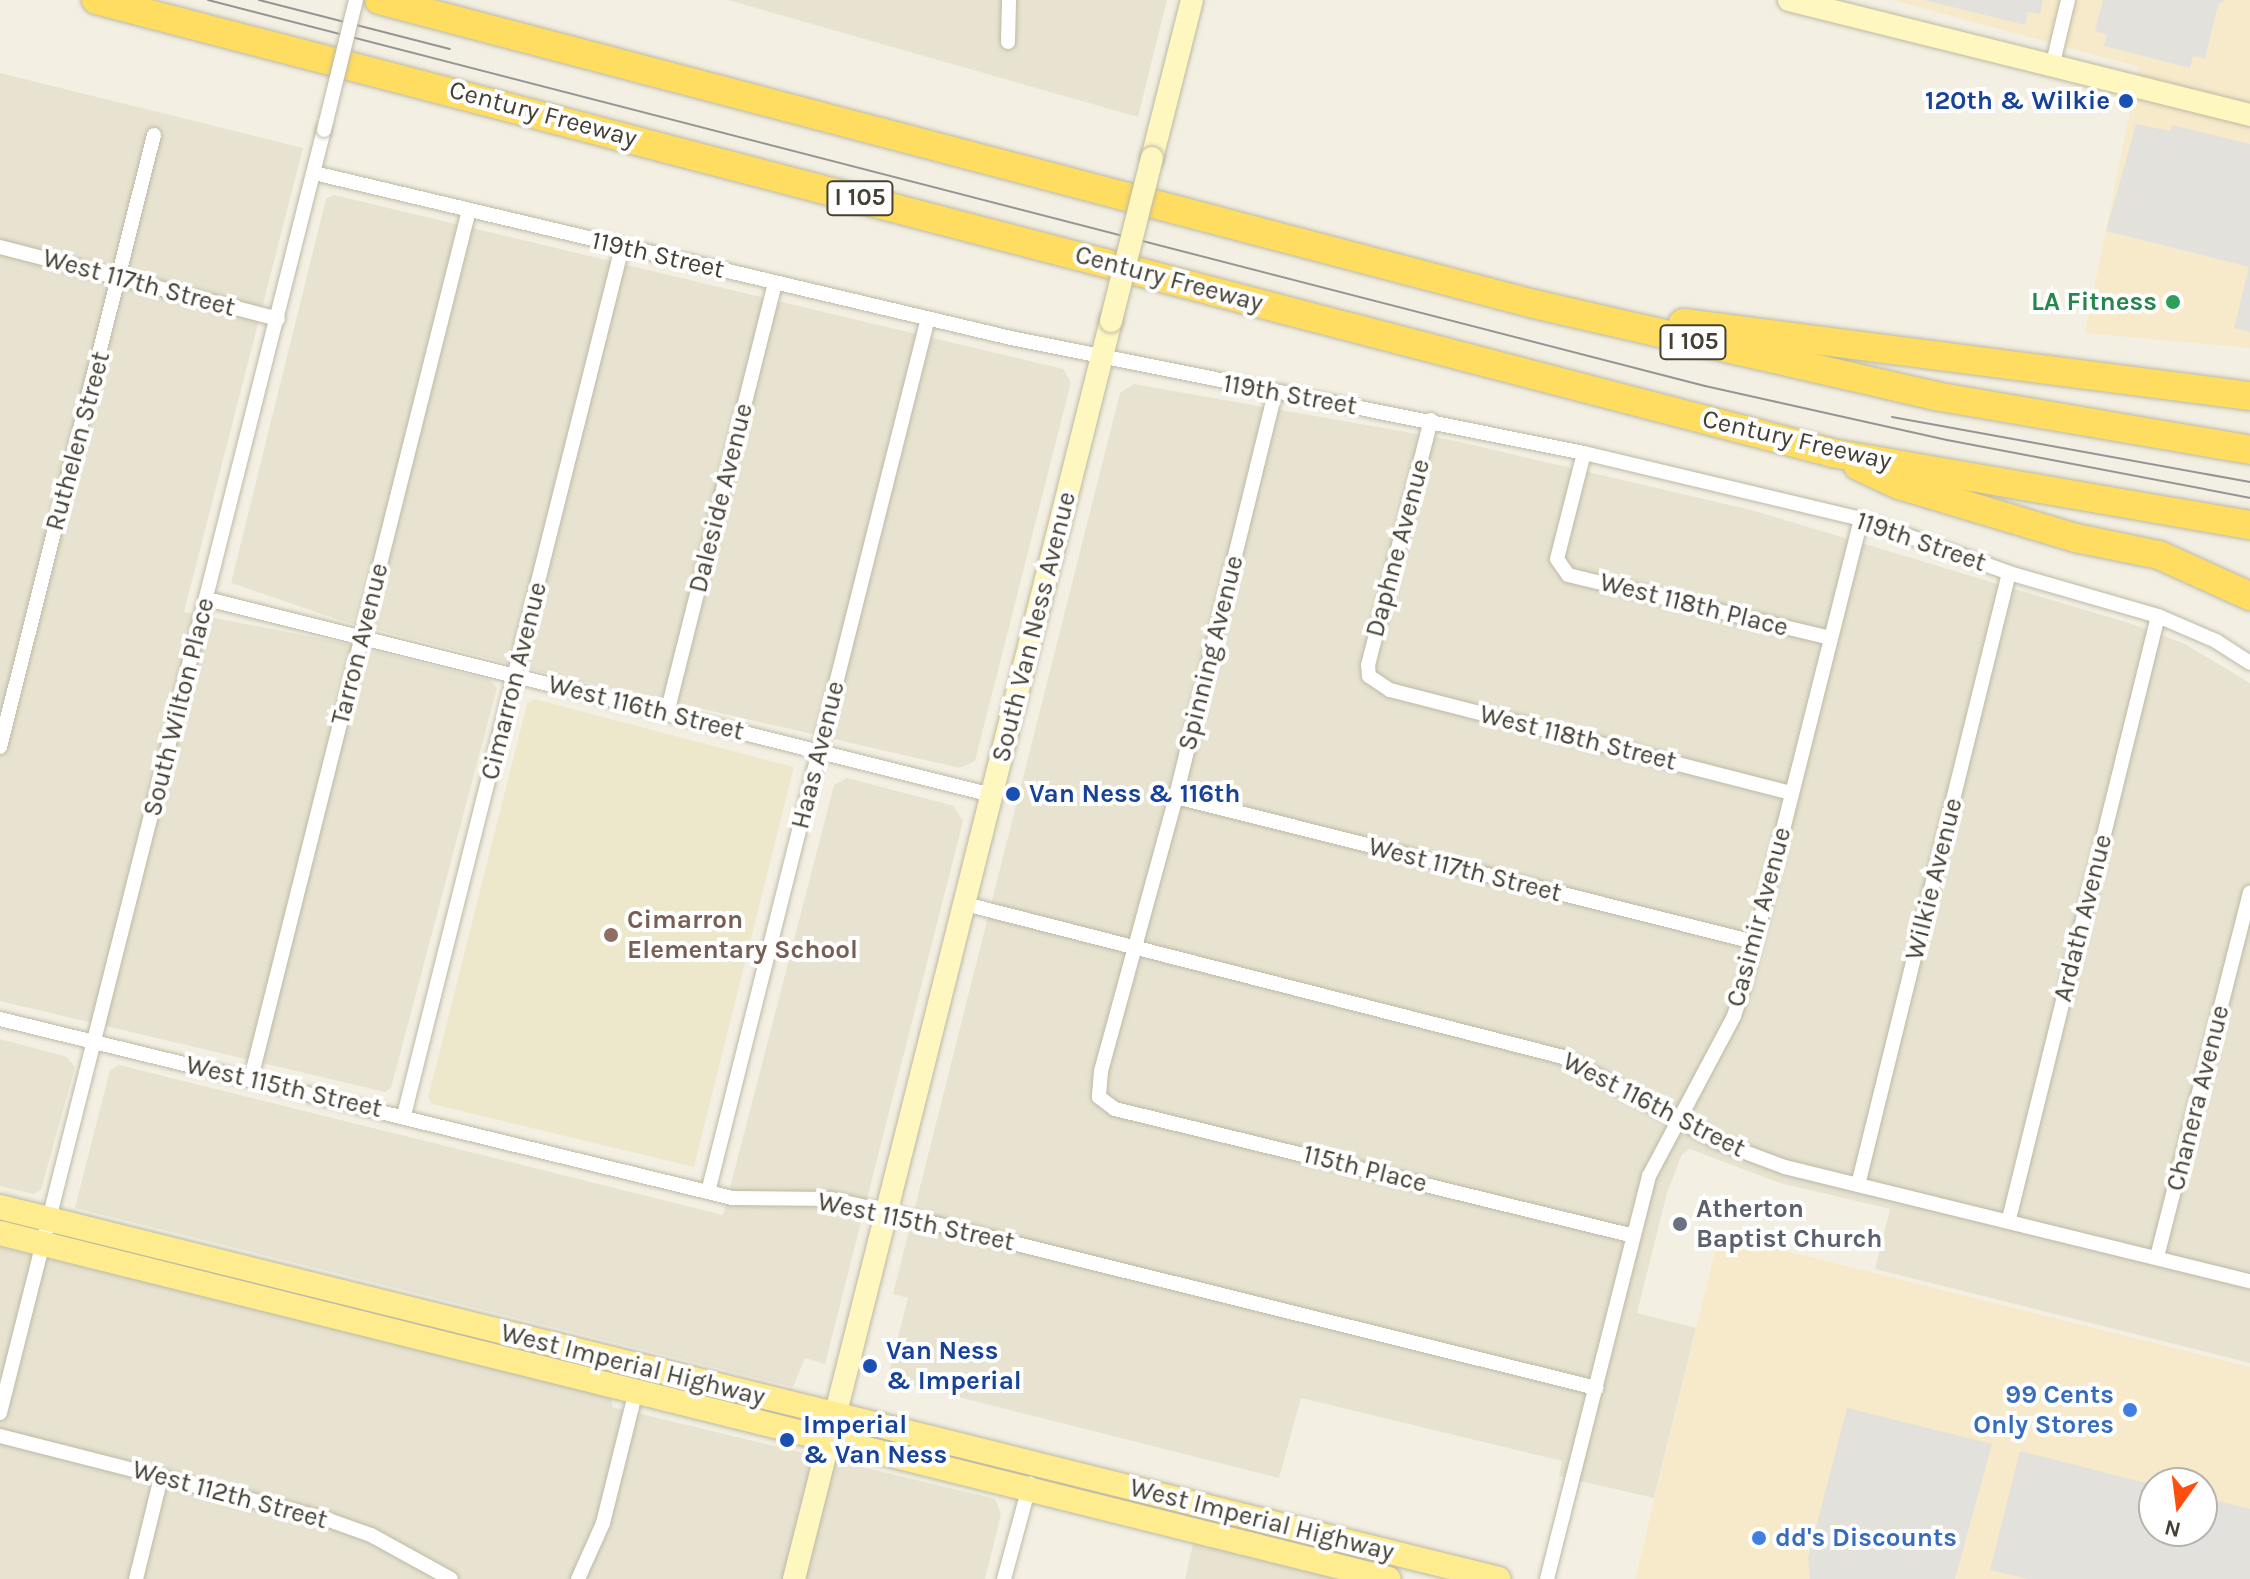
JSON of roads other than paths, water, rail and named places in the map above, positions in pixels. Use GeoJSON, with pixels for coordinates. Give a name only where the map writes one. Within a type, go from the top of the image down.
{"type":"FeatureCollection","features":[{"type":"Feature","properties":{"kind":"highway","name":"Century Freeway"},"geometry":{"type":"LineString","coordinates":[[96,0],[1832,453],[2250,525]]}},
{"type":"Feature","properties":{"kind":"highway","name":"I 105"},"geometry":{"type":"LineString","coordinates":[[379,0],[1534,304],[1935,396],[2250,450]]}},
{"type":"Feature","properties":{"kind":"highway"},"geometry":{"type":"LineString","coordinates":[[1534,304],[2250,396]]}},
{"type":"Feature","properties":{"kind":"highway"},"geometry":{"type":"LineString","coordinates":[[1832,453],[1899,485],[2076,538],[2159,555],[2250,596]]}},
{"type":"Feature","properties":{"kind":"main road","name":"South Van Ness Avenue"},"geometry":{"type":"LineString","coordinates":[[794,1579],[829,1439],[838,1415],[1192,0]]}},
{"type":"Feature","properties":{"kind":"main road"},"geometry":{"type":"LineString","coordinates":[[1789,0],[2250,115]]}},
{"type":"Feature","properties":{"kind":"main road","name":"West Imperial Highway"},"geometry":{"type":"LineString","coordinates":[[0,1207],[1499,1579]]}},
{"type":"Feature","properties":{"kind":"main road","name":"West Imperial Highway"},"geometry":{"type":"LineString","coordinates":[[0,1233],[1389,1579]]}},
{"type":"Feature","properties":{"kind":"street","name":"South Wilton Place"},"geometry":{"type":"LineString","coordinates":[[0,1413],[356,0]]}},
{"type":"Feature","properties":{"kind":"street"},"geometry":{"type":"LineString","coordinates":[[1008,42],[1009,0]]}},
{"type":"Feature","properties":{"kind":"street"},"geometry":{"type":"LineString","coordinates":[[2052,67],[2068,0]]}},
{"type":"Feature","properties":{"kind":"street","name":"Ruthelen Street"},"geometry":{"type":"LineString","coordinates":[[0,747],[121,278],[154,135]]}},
{"type":"Feature","properties":{"kind":"street","name":"119th Street"},"geometry":{"type":"LineString","coordinates":[[314,173],[1102,358],[1431,420],[1861,519],[2009,573],[2158,616],[2216,641],[2250,663]]}},
{"type":"Feature","properties":{"kind":"street","name":"Tarron Avenue"},"geometry":{"type":"LineString","coordinates":[[251,1078],[469,210]]}},
{"type":"Feature","properties":{"kind":"street","name":"West 117th Street"},"geometry":{"type":"LineString","coordinates":[[0,247],[278,319]]}},
{"type":"Feature","properties":{"kind":"street","name":"Cimarron Avenue"},"geometry":{"type":"LineString","coordinates":[[404,1115],[622,247]]}},
{"type":"Feature","properties":{"kind":"street","name":"Daleside Avenue"},"geometry":{"type":"LineString","coordinates":[[667,713],[775,282]]}},
{"type":"Feature","properties":{"kind":"street","name":"Haas Avenue"},"geometry":{"type":"LineString","coordinates":[[708,1192],[928,318]]}},
{"type":"Feature","properties":{"kind":"street","name":"Spinning Avenue"},"geometry":{"type":"LineString","coordinates":[[1099,1097],[1098,1085],[1176,797],[1275,393]]}},
{"type":"Feature","properties":{"kind":"street","name":"Daphne Avenue"},"geometry":{"type":"LineString","coordinates":[[1369,676],[1431,420]]}},
{"type":"Feature","properties":{"kind":"street","name":"West 118th Place"},"geometry":{"type":"LineString","coordinates":[[1584,453],[1559,546],[1561,567],[1580,579],[1830,638]]}},
{"type":"Feature","properties":{"kind":"street","name":"Casimir Avenue"},"geometry":{"type":"LineString","coordinates":[[1547,1579],[1658,1153],[1734,1016],[1861,519]]}},
{"type":"Feature","properties":{"kind":"street","name":"Wilkie Avenue"},"geometry":{"type":"LineString","coordinates":[[1858,1185],[2009,573]]}},
{"type":"Feature","properties":{"kind":"street","name":"West 116th Street"},"geometry":{"type":"LineString","coordinates":[[207,599],[992,795]]}},
{"type":"Feature","properties":{"kind":"street","name":"Ardath Avenue"},"geometry":{"type":"LineString","coordinates":[[2009,1219],[2158,616]]}},
{"type":"Feature","properties":{"kind":"street","name":"West 118th Street"},"geometry":{"type":"LineString","coordinates":[[1369,676],[1390,690],[1792,793]]}},
{"type":"Feature","properties":{"kind":"street","name":"West 117th Street"},"geometry":{"type":"LineString","coordinates":[[1176,797],[1754,942]]}},
{"type":"Feature","properties":{"kind":"street","name":"Chanera Avenue"},"geometry":{"type":"LineString","coordinates":[[2157,1257],[2250,893]]}},
{"type":"Feature","properties":{"kind":"street","name":"West 116th Street"},"geometry":{"type":"LineString","coordinates":[[965,904],[1563,1057],[1752,1157],[2250,1281]]}},
{"type":"Feature","properties":{"kind":"street","name":"West 115th Street"},"geometry":{"type":"LineString","coordinates":[[0,1019],[404,1115],[708,1192],[751,1201],[831,1199],[888,1212],[1596,1388]]}},
{"type":"Feature","properties":{"kind":"street","name":"115th Place"},"geometry":{"type":"LineString","coordinates":[[1099,1097],[1115,1109],[1634,1236]]}},
{"type":"Feature","properties":{"kind":"street"},"geometry":{"type":"LineString","coordinates":[[578,1579],[603,1523],[636,1391]]}},
{"type":"Feature","properties":{"kind":"street","name":"West 112th Street"},"geometry":{"type":"LineString","coordinates":[[0,1436],[326,1519],[371,1535],[451,1579]]}},
{"type":"Feature","properties":{"kind":"street"},"geometry":{"type":"LineString","coordinates":[[1004,1579],[1036,1464]]}},
{"type":"Feature","properties":{"kind":"street"},"geometry":{"type":"LineString","coordinates":[[136,1579],[161,1477]]}},
{"type":"Feature","properties":{"kind":"tram line"},"geometry":{"type":"LineString","coordinates":[[208,0],[1705,386],[1947,440],[2250,498]]}},
{"type":"Feature","properties":{"kind":"tram line"},"geometry":{"type":"LineString","coordinates":[[259,0],[450,49]]}},
{"type":"Feature","properties":{"kind":"tram line"},"geometry":{"type":"LineString","coordinates":[[1892,417],[2250,482]]}},
{"type":"Feature","properties":{"kind":"place","name":"120th & Wilkie"},"geometry":{"type":"Point","coordinates":[2126,101]}},
{"type":"Feature","properties":{"kind":"place","name":"LA Fitness"},"geometry":{"type":"Point","coordinates":[2173,302]}},
{"type":"Feature","properties":{"kind":"place","name":"Van Ness & 116th"},"geometry":{"type":"Point","coordinates":[1013,794]}},
{"type":"Feature","properties":{"kind":"place","name":"Cimarron Elementary School"},"geometry":{"type":"Point","coordinates":[611,935]}},
{"type":"Feature","properties":{"kind":"place","name":"Atherton Baptist Church"},"geometry":{"type":"Point","coordinates":[1680,1224]}},
{"type":"Feature","properties":{"kind":"place","name":"Van Ness & Imperial"},"geometry":{"type":"Point","coordinates":[870,1366]}},
{"type":"Feature","properties":{"kind":"place","name":"99 Cents Only Stores"},"geometry":{"type":"Point","coordinates":[2130,1410]}},
{"type":"Feature","properties":{"kind":"place","name":"Imperial & Van Ness"},"geometry":{"type":"Point","coordinates":[787,1440]}},
{"type":"Feature","properties":{"kind":"place","name":"dd's Discounts"},"geometry":{"type":"Point","coordinates":[1759,1538]}}]}
